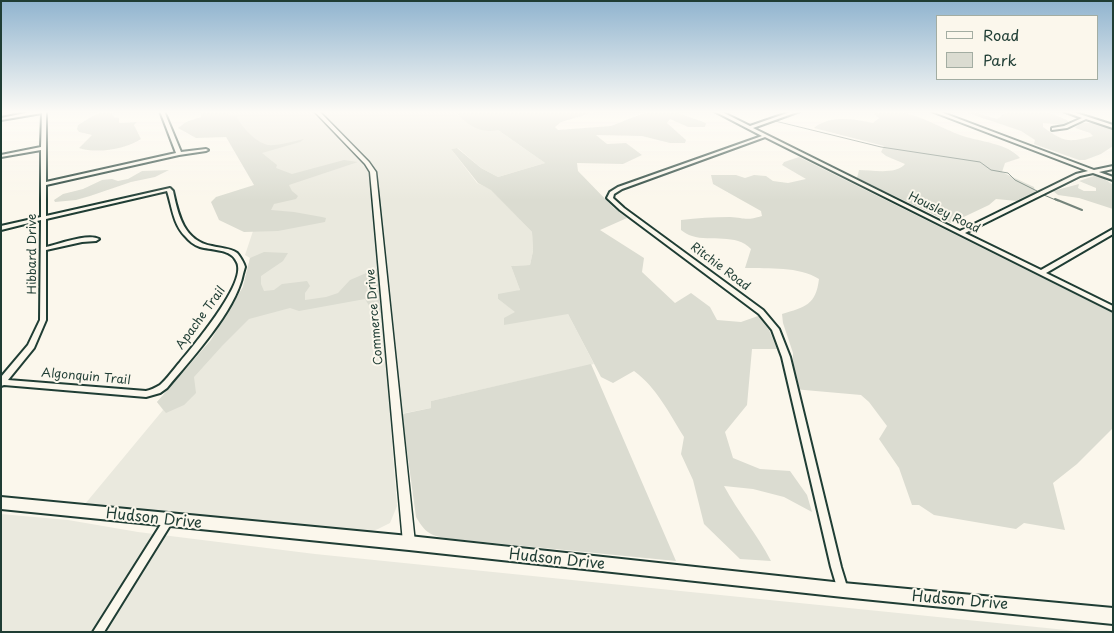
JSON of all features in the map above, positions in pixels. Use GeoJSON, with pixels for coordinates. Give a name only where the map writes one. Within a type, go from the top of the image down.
{"type":"FeatureCollection","features":[{"type":"Feature","properties":{"kind":"main road","name":"Hudson Drive"},"geometry":{"type":"LineString","coordinates":[[1,503],[168,521],[410,543],[844,590],[1113,616]]}},
{"type":"Feature","properties":{"kind":"street","name":"Hibbard Drive"},"geometry":{"type":"LineString","coordinates":[[2,382],[31,346],[42,324],[44,314],[44,141]]}},
{"type":"Feature","properties":{"kind":"street"},"geometry":{"type":"LineString","coordinates":[[174,141],[179,154]]}},
{"type":"Feature","properties":{"kind":"street","name":"Commerce Drive"},"geometry":{"type":"LineString","coordinates":[[346,141],[367,162],[373,174],[410,543]]}},
{"type":"Feature","properties":{"kind":"street","name":"Ritchie Road"},"geometry":{"type":"LineString","coordinates":[[752,141],[620,188],[612,193],[610,197],[615,204],[753,306],[775,329],[786,357],[836,567],[844,590]]}},
{"type":"Feature","properties":{"kind":"street","name":"Housley Road"},"geometry":{"type":"LineString","coordinates":[[774,141],[1113,309]]}},
{"type":"Feature","properties":{"kind":"street"},"geometry":{"type":"LineString","coordinates":[[1012,141],[1113,179]]}},
{"type":"Feature","properties":{"kind":"street"},"geometry":{"type":"LineString","coordinates":[[1,156],[44,148]]}},
{"type":"Feature","properties":{"kind":"street"},"geometry":{"type":"LineString","coordinates":[[44,184],[179,154],[206,150]]}},
{"type":"Feature","properties":{"kind":"street"},"geometry":{"type":"LineString","coordinates":[[960,233],[1078,175],[1113,167]]}},
{"type":"Feature","properties":{"kind":"street","name":"Apache Trail"},"geometry":{"type":"LineString","coordinates":[[44,218],[162,189],[170,190],[186,236],[200,245],[231,252],[240,259],[242,265],[238,284],[227,306],[165,385]]}},
{"type":"Feature","properties":{"kind":"street"},"geometry":{"type":"LineString","coordinates":[[1,228],[44,218]]}},
{"type":"Feature","properties":{"kind":"street"},"geometry":{"type":"LineString","coordinates":[[1041,274],[1113,231]]}},
{"type":"Feature","properties":{"kind":"street"},"geometry":{"type":"LineString","coordinates":[[44,249],[82,240],[96,239]]}},
{"type":"Feature","properties":{"kind":"street","name":"Algonquin Trail"},"geometry":{"type":"LineString","coordinates":[[2,382],[146,394],[157,391],[165,385]]}},
{"type":"Feature","properties":{"kind":"street"},"geometry":{"type":"LineString","coordinates":[[98,632],[168,521]]}},
{"type":"Feature","properties":{"kind":"shaded area"},"geometry":{"type":"Polygon","coordinates":[[[241,141],[513,141],[545,163],[498,177],[481,168],[458,148],[451,149],[477,183],[491,189],[532,232],[533,251],[530,265],[511,266],[520,290],[498,299],[516,312],[568,314],[594,364],[431,401],[431,408],[390,416],[397,506],[390,523],[369,532],[85,504],[163,410],[157,402],[211,340],[243,287],[250,258],[245,255],[253,231],[274,200],[241,141]]]}},
{"type":"Feature","properties":{"kind":"shaded area"},"geometry":{"type":"Polygon","coordinates":[[[1,514],[68,520],[138,532],[315,554],[1086,632],[1,632],[1,514]]]}},
{"type":"Feature","properties":{"kind":"green space"},"geometry":{"type":"Polygon","coordinates":[[[86,141],[139,141],[111,150],[94,151],[79,148],[86,141]]]}},
{"type":"Feature","properties":{"kind":"green space"},"geometry":{"type":"Polygon","coordinates":[[[228,141],[257,141],[268,145],[302,141],[262,153],[277,165],[276,168],[292,174],[344,160],[358,162],[289,185],[298,196],[296,199],[274,204],[271,210],[322,217],[326,218],[325,222],[278,231],[244,232],[219,220],[211,202],[216,197],[254,185],[228,141]]]}},
{"type":"Feature","properties":{"kind":"green space"},"geometry":{"type":"Polygon","coordinates":[[[513,141],[603,141],[607,144],[626,143],[642,155],[623,164],[577,163],[578,171],[614,208],[627,218],[600,230],[644,258],[642,272],[675,303],[691,293],[710,307],[717,320],[741,322],[758,316],[769,330],[777,349],[752,349],[747,405],[725,432],[733,458],[760,469],[790,471],[807,495],[812,512],[784,497],[753,489],[724,486],[771,561],[740,559],[704,524],[693,480],[681,454],[684,437],[662,401],[642,378],[634,371],[613,383],[601,377],[568,314],[504,325],[504,318],[515,312],[498,299],[498,294],[520,290],[511,266],[530,265],[533,251],[532,232],[491,190],[478,183],[451,149],[457,148],[481,168],[498,177],[545,163],[513,141]]]}},
{"type":"Feature","properties":{"kind":"green space"},"geometry":{"type":"Polygon","coordinates":[[[660,141],[686,141],[685,143],[660,141]]]}},
{"type":"Feature","properties":{"kind":"green space"},"geometry":{"type":"Polygon","coordinates":[[[863,141],[980,141],[1001,146],[1015,153],[1020,158],[1005,163],[1002,172],[1034,187],[1036,195],[1017,201],[996,199],[989,205],[951,223],[857,178],[859,170],[890,171],[896,170],[905,164],[881,152],[884,146],[863,141]]]}},
{"type":"Feature","properties":{"kind":"green space"},"geometry":{"type":"Polygon","coordinates":[[[1035,141],[1113,141],[1113,146],[1101,154],[1085,160],[1079,160],[1034,144],[1035,141]]]}},
{"type":"Feature","properties":{"kind":"green space"},"geometry":{"type":"Polygon","coordinates":[[[799,157],[1113,313],[1113,428],[1077,464],[1053,483],[1065,530],[1024,523],[1016,529],[934,515],[919,505],[912,505],[899,468],[879,439],[887,426],[869,402],[861,395],[793,389],[793,353],[782,314],[808,304],[815,294],[819,279],[793,270],[745,268],[751,249],[745,244],[731,239],[691,236],[681,230],[681,220],[724,217],[749,219],[762,216],[761,211],[713,184],[711,175],[736,175],[745,178],[754,175],[766,176],[773,181],[788,183],[806,179],[782,165],[784,162],[799,157]]]}},
{"type":"Feature","properties":{"kind":"green space"},"geometry":{"type":"Polygon","coordinates":[[[169,170],[155,177],[131,182],[76,200],[55,202],[54,200],[63,194],[83,189],[102,180],[112,179],[118,181],[128,179],[142,171],[169,170]]]}},
{"type":"Feature","properties":{"kind":"green space"},"geometry":{"type":"Polygon","coordinates":[[[1094,176],[1102,177],[1113,185],[1113,209],[1079,198],[1058,195],[1053,191],[1079,184],[1078,188],[1084,191],[1096,191],[1096,188],[1079,181],[1094,176]]]}},
{"type":"Feature","properties":{"kind":"green space"},"geometry":{"type":"Polygon","coordinates":[[[264,252],[288,253],[283,261],[261,276],[261,284],[264,291],[274,290],[282,284],[307,281],[310,286],[305,293],[305,300],[338,293],[350,280],[378,268],[381,313],[373,312],[365,299],[299,311],[290,308],[249,319],[194,377],[196,393],[184,405],[166,413],[157,402],[211,340],[243,287],[250,258],[264,252]]]}},
{"type":"Feature","properties":{"kind":"green space"},"geometry":{"type":"Polygon","coordinates":[[[591,364],[676,561],[453,539],[435,536],[427,532],[416,517],[402,414],[431,408],[431,401],[591,364]]]}},
{"type":"Feature","properties":{"kind":"waterway"},"geometry":{"type":"LineString","coordinates":[[855,141],[881,147],[980,162],[991,170],[1008,173],[1015,180],[1037,191]]}},
{"type":"Feature","properties":{"kind":"waterway"},"geometry":{"type":"LineString","coordinates":[[1044,195],[1058,201]]}},
{"type":"Feature","properties":{"kind":"waterway"},"geometry":{"type":"LineString","coordinates":[[1055,199],[1082,210]]}}]}
